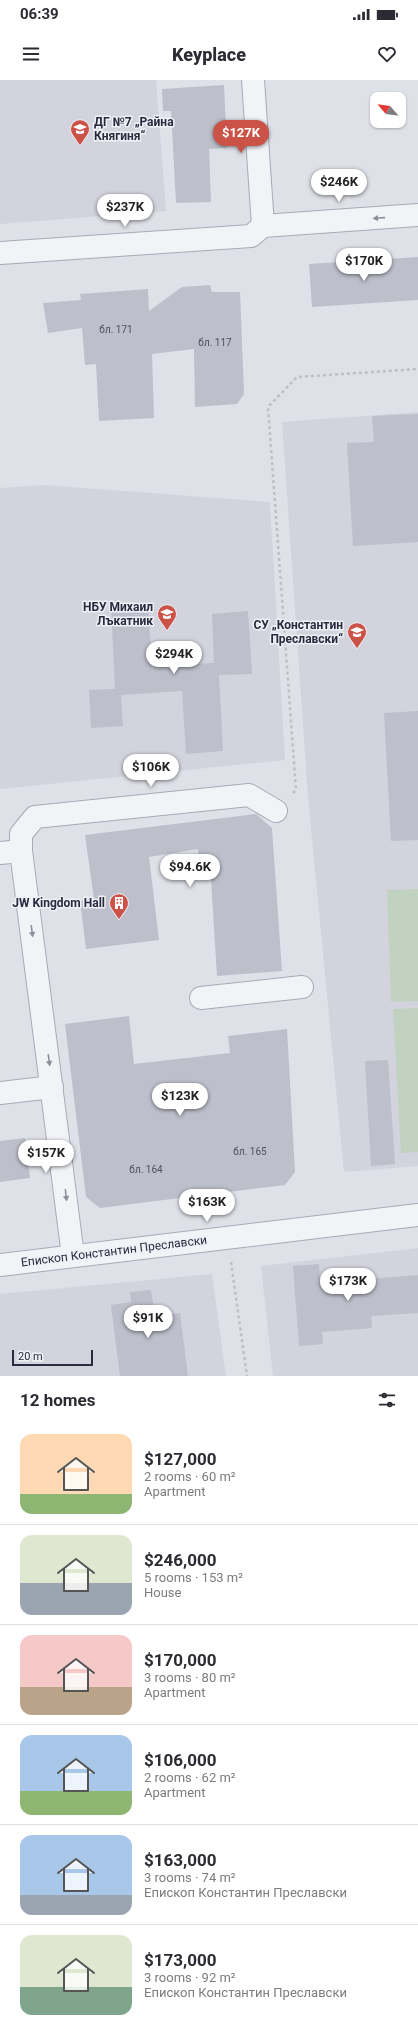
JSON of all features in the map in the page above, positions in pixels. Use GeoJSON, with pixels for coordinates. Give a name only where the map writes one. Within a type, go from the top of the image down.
{"type":"FeatureCollection","features":[{"type":"Feature","properties":{"kind":"street"},"geometry":{"type":"LineString","coordinates":[[253,80],[263,226]]}},
{"type":"Feature","properties":{"kind":"street"},"geometry":{"type":"LineString","coordinates":[[0,253],[251,236],[263,226],[418,215]]}},
{"type":"Feature","properties":{"kind":"street"},"geometry":{"type":"LineString","coordinates":[[73,1256],[52,1087],[10,852],[21,834],[35,817],[249,795],[276,811]]}},
{"type":"Feature","properties":{"kind":"street"},"geometry":{"type":"LineString","coordinates":[[201,998],[302,987]]}},
{"type":"Feature","properties":{"kind":"street"},"geometry":{"type":"LineString","coordinates":[[0,1093],[52,1087]]}},
{"type":"Feature","properties":{"kind":"street","name":"Епископ Константин Преславски"},"geometry":{"type":"LineString","coordinates":[[0,1265],[418,1215]]}},
{"type":"Feature","properties":{"kind":"path"},"geometry":{"type":"LineString","coordinates":[[276,811],[296,790],[268,407],[297,377],[418,370]]}},
{"type":"Feature","properties":{"kind":"path"},"geometry":{"type":"LineString","coordinates":[[228,1238],[248,1376]]}},
{"type":"Feature","properties":{"kind":"shaded area","name":"ДГ №7 „Райна Княгиня“"},"geometry":{"type":"Polygon","coordinates":[[[0,80],[160,80],[156,81],[166,211],[0,224],[0,80]]]}},
{"type":"Feature","properties":{"kind":"shaded area","name":"СУ „Константин Преславски“"},"geometry":{"type":"Polygon","coordinates":[[[418,412],[418,1166],[344,1172],[308,797],[282,422],[418,412]]]}},
{"type":"Feature","properties":{"kind":"shaded area","name":"НБУ Михаил Лъкатник"},"geometry":{"type":"Polygon","coordinates":[[[45,485],[270,502],[285,760],[0,789],[0,488],[45,485]]]}},
{"type":"Feature","properties":{"kind":"shaded area"},"geometry":{"type":"Polygon","coordinates":[[[418,1248],[418,1376],[273,1376],[261,1266],[418,1248]]]}},
{"type":"Feature","properties":{"kind":"shaded area"},"geometry":{"type":"Polygon","coordinates":[[[212,1274],[226,1376],[0,1376],[0,1294],[212,1274]]]}},
{"type":"Feature","properties":{"kind":"green space"},"geometry":{"type":"Polygon","coordinates":[[[418,889],[418,1001],[391,1002],[387,890],[418,889]]]}},
{"type":"Feature","properties":{"kind":"green space"},"geometry":{"type":"Polygon","coordinates":[[[418,1008],[418,1152],[401,1153],[393,1009],[418,1008]]]}},
{"type":"Feature","properties":{"kind":"building"},"geometry":{"type":"Polygon","coordinates":[[[224,85],[227,148],[209,149],[211,202],[176,203],[171,111],[163,111],[162,89],[224,85]]]}},
{"type":"Feature","properties":{"kind":"building"},"geometry":{"type":"Polygon","coordinates":[[[418,257],[418,300],[312,307],[309,264],[418,257]]]}},
{"type":"Feature","properties":{"kind":"building"},"geometry":{"type":"Polygon","coordinates":[[[210,285],[212,292],[240,292],[244,394],[237,404],[195,407],[194,349],[152,354],[154,418],[99,421],[96,364],[85,365],[82,328],[48,333],[43,303],[81,300],[80,294],[148,289],[149,311],[182,287],[210,285]]]}},
{"type":"Feature","properties":{"kind":"building"},"geometry":{"type":"Polygon","coordinates":[[[418,414],[418,542],[353,546],[347,443],[374,442],[372,416],[418,414]]]}},
{"type":"Feature","properties":{"kind":"building"},"geometry":{"type":"Polygon","coordinates":[[[148,604],[152,667],[214,663],[212,614],[248,611],[252,674],[219,675],[223,751],[186,754],[182,691],[121,695],[123,726],[91,728],[89,690],[115,689],[111,607],[148,604]]]}},
{"type":"Feature","properties":{"kind":"building"},"geometry":{"type":"Polygon","coordinates":[[[418,711],[418,840],[391,841],[384,713],[418,711]]]}},
{"type":"Feature","properties":{"kind":"building"},"geometry":{"type":"Polygon","coordinates":[[[256,814],[272,828],[282,971],[217,976],[210,864],[199,865],[198,849],[149,857],[159,940],[86,949],[80,901],[94,899],[85,835],[256,814]]]}},
{"type":"Feature","properties":{"kind":"building"},"geometry":{"type":"Polygon","coordinates":[[[129,1016],[134,1064],[230,1053],[228,1036],[287,1029],[295,1172],[285,1185],[100,1208],[86,1197],[65,1024],[129,1016]]]}},
{"type":"Feature","properties":{"kind":"building"},"geometry":{"type":"Polygon","coordinates":[[[388,1060],[395,1164],[371,1166],[365,1061],[388,1060]]]}},
{"type":"Feature","properties":{"kind":"building"},"geometry":{"type":"Polygon","coordinates":[[[25,1138],[30,1178],[0,1182],[0,1141],[25,1138]]]}},
{"type":"Feature","properties":{"kind":"building"},"geometry":{"type":"Polygon","coordinates":[[[319,1264],[320,1283],[418,1275],[418,1313],[371,1316],[372,1328],[322,1332],[323,1344],[299,1346],[293,1266],[319,1264]]]}},
{"type":"Feature","properties":{"kind":"building"},"geometry":{"type":"Polygon","coordinates":[[[151,1290],[155,1316],[180,1313],[188,1376],[120,1376],[111,1305],[131,1302],[130,1292],[151,1290]]]}},
{"type":"Feature","properties":{"kind":"place","name":"ДГ №7 „Райна Княгиня“"},"geometry":{"type":"Point","coordinates":[80,146]}},
{"type":"Feature","properties":{"kind":"place","name":"НБУ Михаил Лъкатник"},"geometry":{"type":"Point","coordinates":[167,631]}},
{"type":"Feature","properties":{"kind":"place","name":"СУ „Константин Преславски“"},"geometry":{"type":"Point","coordinates":[357,649]}},
{"type":"Feature","properties":{"kind":"place","name":"JW Kingdom Hall"},"geometry":{"type":"Point","coordinates":[119,920]}}]}
